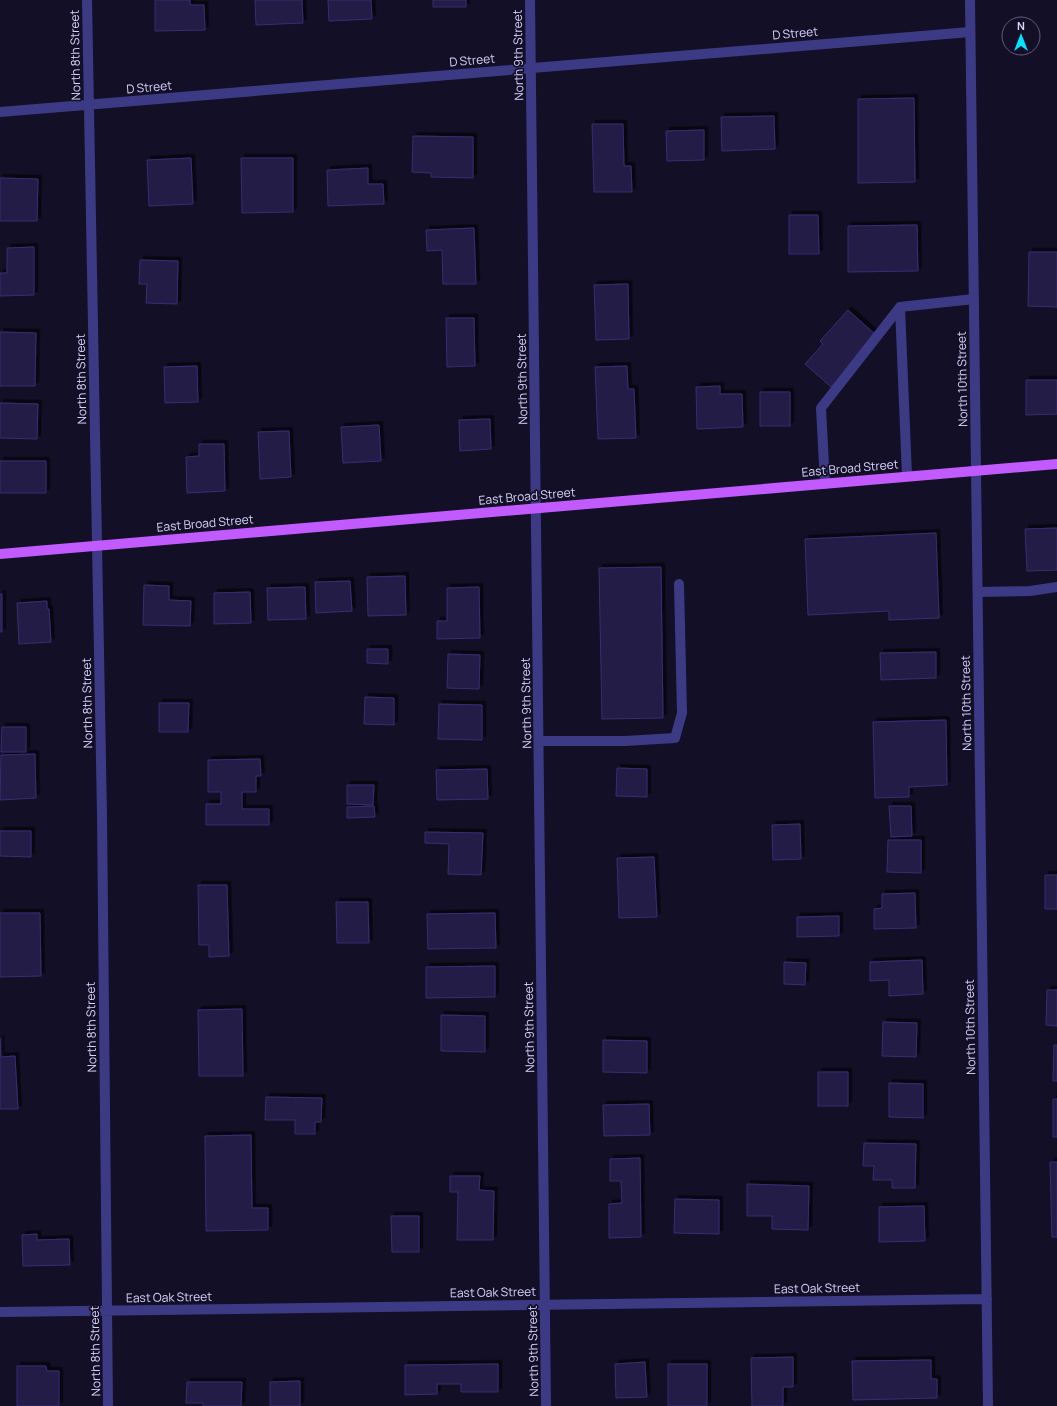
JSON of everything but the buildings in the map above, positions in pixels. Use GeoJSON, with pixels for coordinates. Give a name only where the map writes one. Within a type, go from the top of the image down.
{"type":"FeatureCollection","features":[{"type":"Feature","properties":{"kind":"main road","name":"East Broad Street"},"geometry":{"type":"LineString","coordinates":[[0,554],[1057,464]]}},
{"type":"Feature","properties":{"kind":"street","name":"North 8th Street"},"geometry":{"type":"LineString","coordinates":[[87,0],[102,815],[108,1406]]}},
{"type":"Feature","properties":{"kind":"street","name":"North 9th Street"},"geometry":{"type":"LineString","coordinates":[[530,0],[540,741],[546,1406]]}},
{"type":"Feature","properties":{"kind":"street","name":"North 10th Street"},"geometry":{"type":"LineString","coordinates":[[970,0],[988,1406]]}},
{"type":"Feature","properties":{"kind":"street","name":"D Street"},"geometry":{"type":"LineString","coordinates":[[0,112],[970,32]]}},
{"type":"Feature","properties":{"kind":"street"},"geometry":{"type":"LineString","coordinates":[[825,484],[820,408],[900,307],[974,299]]}},
{"type":"Feature","properties":{"kind":"street"},"geometry":{"type":"LineString","coordinates":[[900,307],[907,476]]}},
{"type":"Feature","properties":{"kind":"street"},"geometry":{"type":"LineString","coordinates":[[540,741],[625,741],[675,738],[682,713],[678,584]]}},
{"type":"Feature","properties":{"kind":"street"},"geometry":{"type":"LineString","coordinates":[[978,592],[1030,591],[1057,587]]}},
{"type":"Feature","properties":{"kind":"street","name":"East Oak Street"},"geometry":{"type":"LineString","coordinates":[[0,1312],[987,1299]]}}]}
